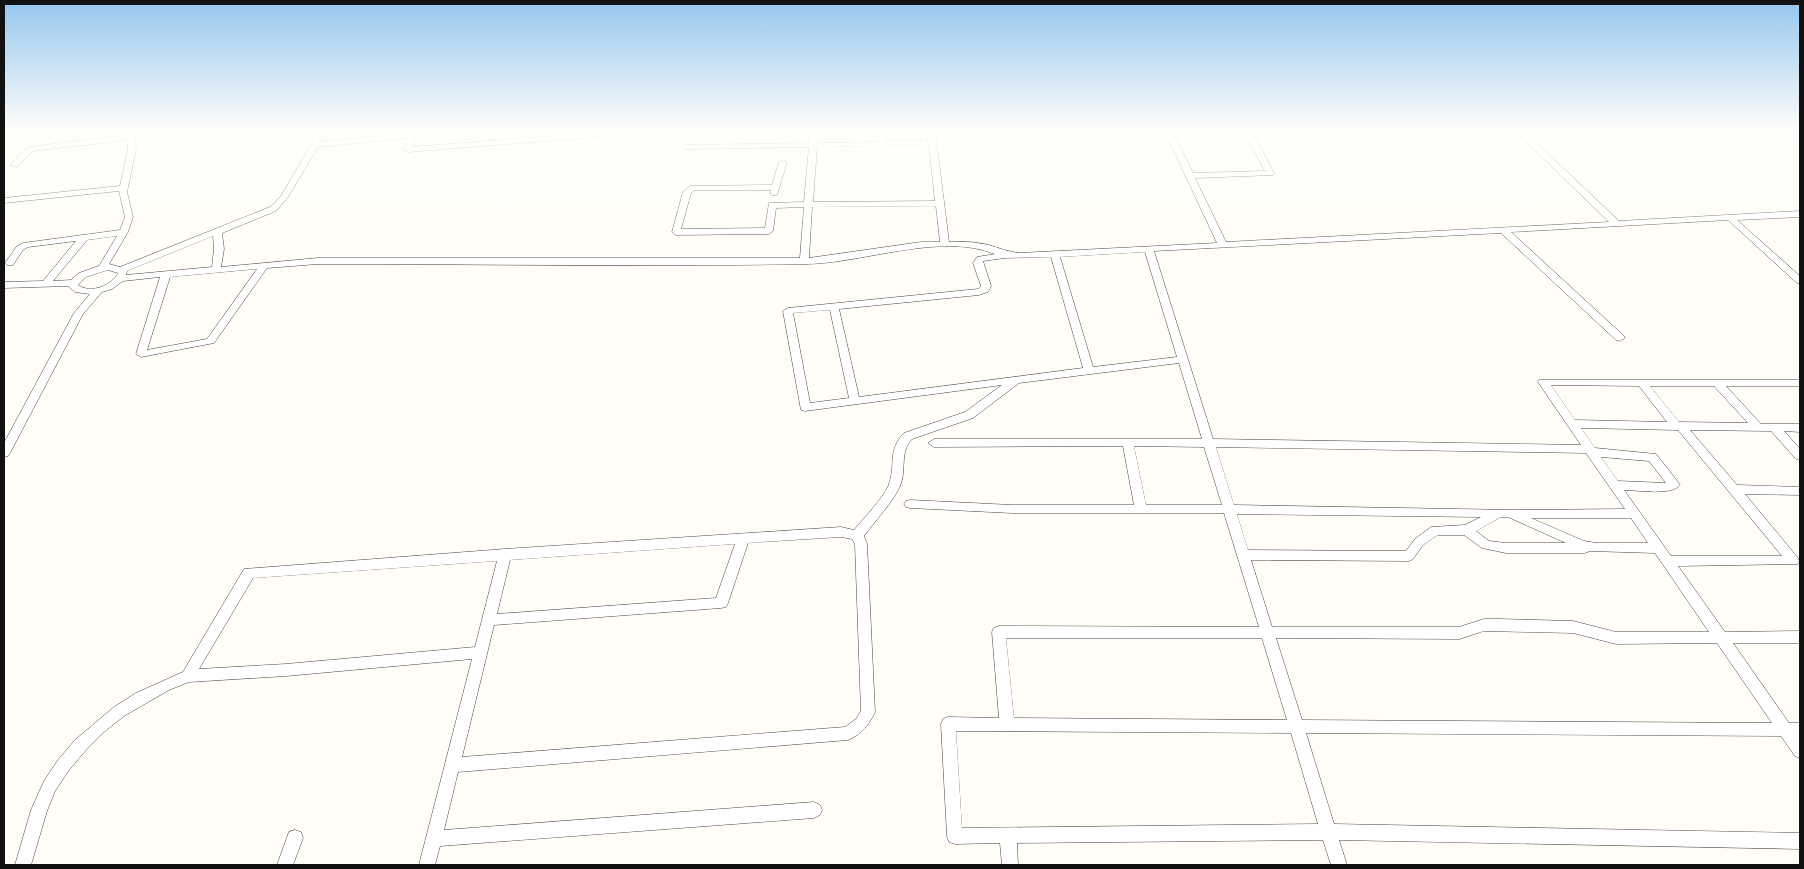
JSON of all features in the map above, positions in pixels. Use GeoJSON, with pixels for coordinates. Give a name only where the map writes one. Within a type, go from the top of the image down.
{"type":"FeatureCollection","features":[{"type":"Feature","properties":{"kind":"street"},"geometry":{"type":"LineString","coordinates":[[102,268],[124,232],[129,217],[123,188],[127,171]]}},
{"type":"Feature","properties":{"kind":"street"},"geometry":{"type":"LineString","coordinates":[[4,452],[79,313],[99,290],[113,284],[121,274],[273,208],[284,197],[300,171]]}},
{"type":"Feature","properties":{"kind":"street"},"geometry":{"type":"LineString","coordinates":[[775,187],[693,188],[688,192],[676,232],[769,230],[775,187],[780,171]]}},
{"type":"Feature","properties":{"kind":"street"},"geometry":{"type":"LineString","coordinates":[[804,261],[811,171]]}},
{"type":"Feature","properties":{"kind":"street"},"geometry":{"type":"LineString","coordinates":[[936,171],[945,244]]}},
{"type":"Feature","properties":{"kind":"street"},"geometry":{"type":"LineString","coordinates":[[1187,171],[1223,245]]}},
{"type":"Feature","properties":{"kind":"street"},"geometry":{"type":"LineString","coordinates":[[1190,176],[1270,173],[1269,171]]}},
{"type":"Feature","properties":{"kind":"street"},"geometry":{"type":"LineString","coordinates":[[1561,171],[1617,224]]}},
{"type":"Feature","properties":{"kind":"street"},"geometry":{"type":"LineString","coordinates":[[4,200],[123,188]]}},
{"type":"Feature","properties":{"kind":"street"},"geometry":{"type":"LineString","coordinates":[[772,205],[940,203]]}},
{"type":"Feature","properties":{"kind":"street"},"geometry":{"type":"LineString","coordinates":[[1183,359],[805,407],[788,311],[979,292],[984,290],[986,286],[978,263],[980,259],[1005,255],[1055,254],[1800,214]]}},
{"type":"Feature","properties":{"kind":"street"},"geometry":{"type":"LineString","coordinates":[[1730,218],[1800,281]]}},
{"type":"Feature","properties":{"kind":"street"},"geometry":{"type":"LineString","coordinates":[[1503,230],[1620,338]]}},
{"type":"Feature","properties":{"kind":"street"},"geometry":{"type":"LineString","coordinates":[[7,266],[23,246],[124,232]]}},
{"type":"Feature","properties":{"kind":"street"},"geometry":{"type":"LineString","coordinates":[[216,269],[219,249],[217,232]]}},
{"type":"Feature","properties":{"kind":"street"},"geometry":{"type":"LineString","coordinates":[[46,282],[84,237]]}},
{"type":"Feature","properties":{"kind":"street"},"geometry":{"type":"LineString","coordinates":[[79,313],[77,287],[82,275],[102,268],[121,274],[166,274],[338,261],[804,261],[945,244],[978,245],[1005,255]]}},
{"type":"Feature","properties":{"kind":"street"},"geometry":{"type":"LineString","coordinates":[[1149,249],[1339,865]]}},
{"type":"Feature","properties":{"kind":"street"},"geometry":{"type":"LineString","coordinates":[[1055,254],[1069,308],[1089,371]]}},
{"type":"Feature","properties":{"kind":"street"},"geometry":{"type":"LineString","coordinates":[[166,274],[140,354],[210,341],[264,266]]}},
{"type":"Feature","properties":{"kind":"street"},"geometry":{"type":"LineString","coordinates":[[4,284],[46,282],[99,290]]}},
{"type":"Feature","properties":{"kind":"street"},"geometry":{"type":"LineString","coordinates":[[834,306],[855,401]]}},
{"type":"Feature","properties":{"kind":"street"},"geometry":{"type":"LineString","coordinates":[[856,535],[896,483],[897,453],[902,442],[908,436],[969,415],[1015,381]]}},
{"type":"Feature","properties":{"kind":"street"},"geometry":{"type":"LineString","coordinates":[[1800,383],[1543,382],[1722,638],[1793,730],[1800,751]]}},
{"type":"Feature","properties":{"kind":"street"},"geometry":{"type":"LineString","coordinates":[[1642,383],[1797,561]]}},
{"type":"Feature","properties":{"kind":"street"},"geometry":{"type":"LineString","coordinates":[[1718,384],[1759,428]]}},
{"type":"Feature","properties":{"kind":"street"},"geometry":{"type":"LineString","coordinates":[[1572,424],[1800,428]]}},
{"type":"Feature","properties":{"kind":"street"},"geometry":{"type":"LineString","coordinates":[[1774,428],[1800,456]]}},
{"type":"Feature","properties":{"kind":"street"},"geometry":{"type":"LineString","coordinates":[[1128,442],[1141,509]]}},
{"type":"Feature","properties":{"kind":"street"},"geometry":{"type":"LineString","coordinates":[[934,443],[1128,442],[1591,450],[1645,454],[1652,457],[1674,485],[1670,487],[1615,485]]}},
{"type":"Feature","properties":{"kind":"street"},"geometry":{"type":"LineString","coordinates":[[1734,489],[1800,491]]}},
{"type":"Feature","properties":{"kind":"street"},"geometry":{"type":"LineString","coordinates":[[910,504],[1012,510],[1229,509],[1635,514]]}},
{"type":"Feature","properties":{"kind":"street"},"geometry":{"type":"LineString","coordinates":[[1244,555],[1409,556],[1419,542],[1435,530],[1467,530],[1504,513],[1582,545],[1597,548]]}},
{"type":"Feature","properties":{"kind":"street"},"geometry":{"type":"LineString","coordinates":[[1467,530],[1486,545],[1500,547],[1659,548]]}},
{"type":"Feature","properties":{"kind":"street"},"geometry":{"type":"LineString","coordinates":[[188,676],[249,573],[841,532],[856,535],[861,544],[868,712],[861,724],[848,733],[452,765]]}},
{"type":"Feature","properties":{"kind":"street"},"geometry":{"type":"LineString","coordinates":[[489,620],[721,603],[743,538]]}},
{"type":"Feature","properties":{"kind":"street"},"geometry":{"type":"LineString","coordinates":[[427,865],[505,554]]}},
{"type":"Feature","properties":{"kind":"street"},"geometry":{"type":"LineString","coordinates":[[1668,560],[1797,561]]}},
{"type":"Feature","properties":{"kind":"street"},"geometry":{"type":"LineString","coordinates":[[1007,725],[999,632],[1459,633],[1484,625],[1499,624],[1573,627],[1616,638],[1800,637]]}},
{"type":"Feature","properties":{"kind":"street"},"geometry":{"type":"LineString","coordinates":[[23,865],[39,811],[52,783],[69,757],[91,734],[125,706],[157,687],[188,676],[286,670],[481,652]]}},
{"type":"Feature","properties":{"kind":"street"},"geometry":{"type":"LineString","coordinates":[[1793,730],[948,724],[955,836],[1329,832],[1800,840]]}},
{"type":"Feature","properties":{"kind":"street"},"geometry":{"type":"LineString","coordinates":[[433,839],[814,810]]}},
{"type":"Feature","properties":{"kind":"street"},"geometry":{"type":"LineString","coordinates":[[1008,836],[1010,865]]}},
{"type":"Feature","properties":{"kind":"street"},"geometry":{"type":"LineString","coordinates":[[285,865],[294,838]]}}]}
